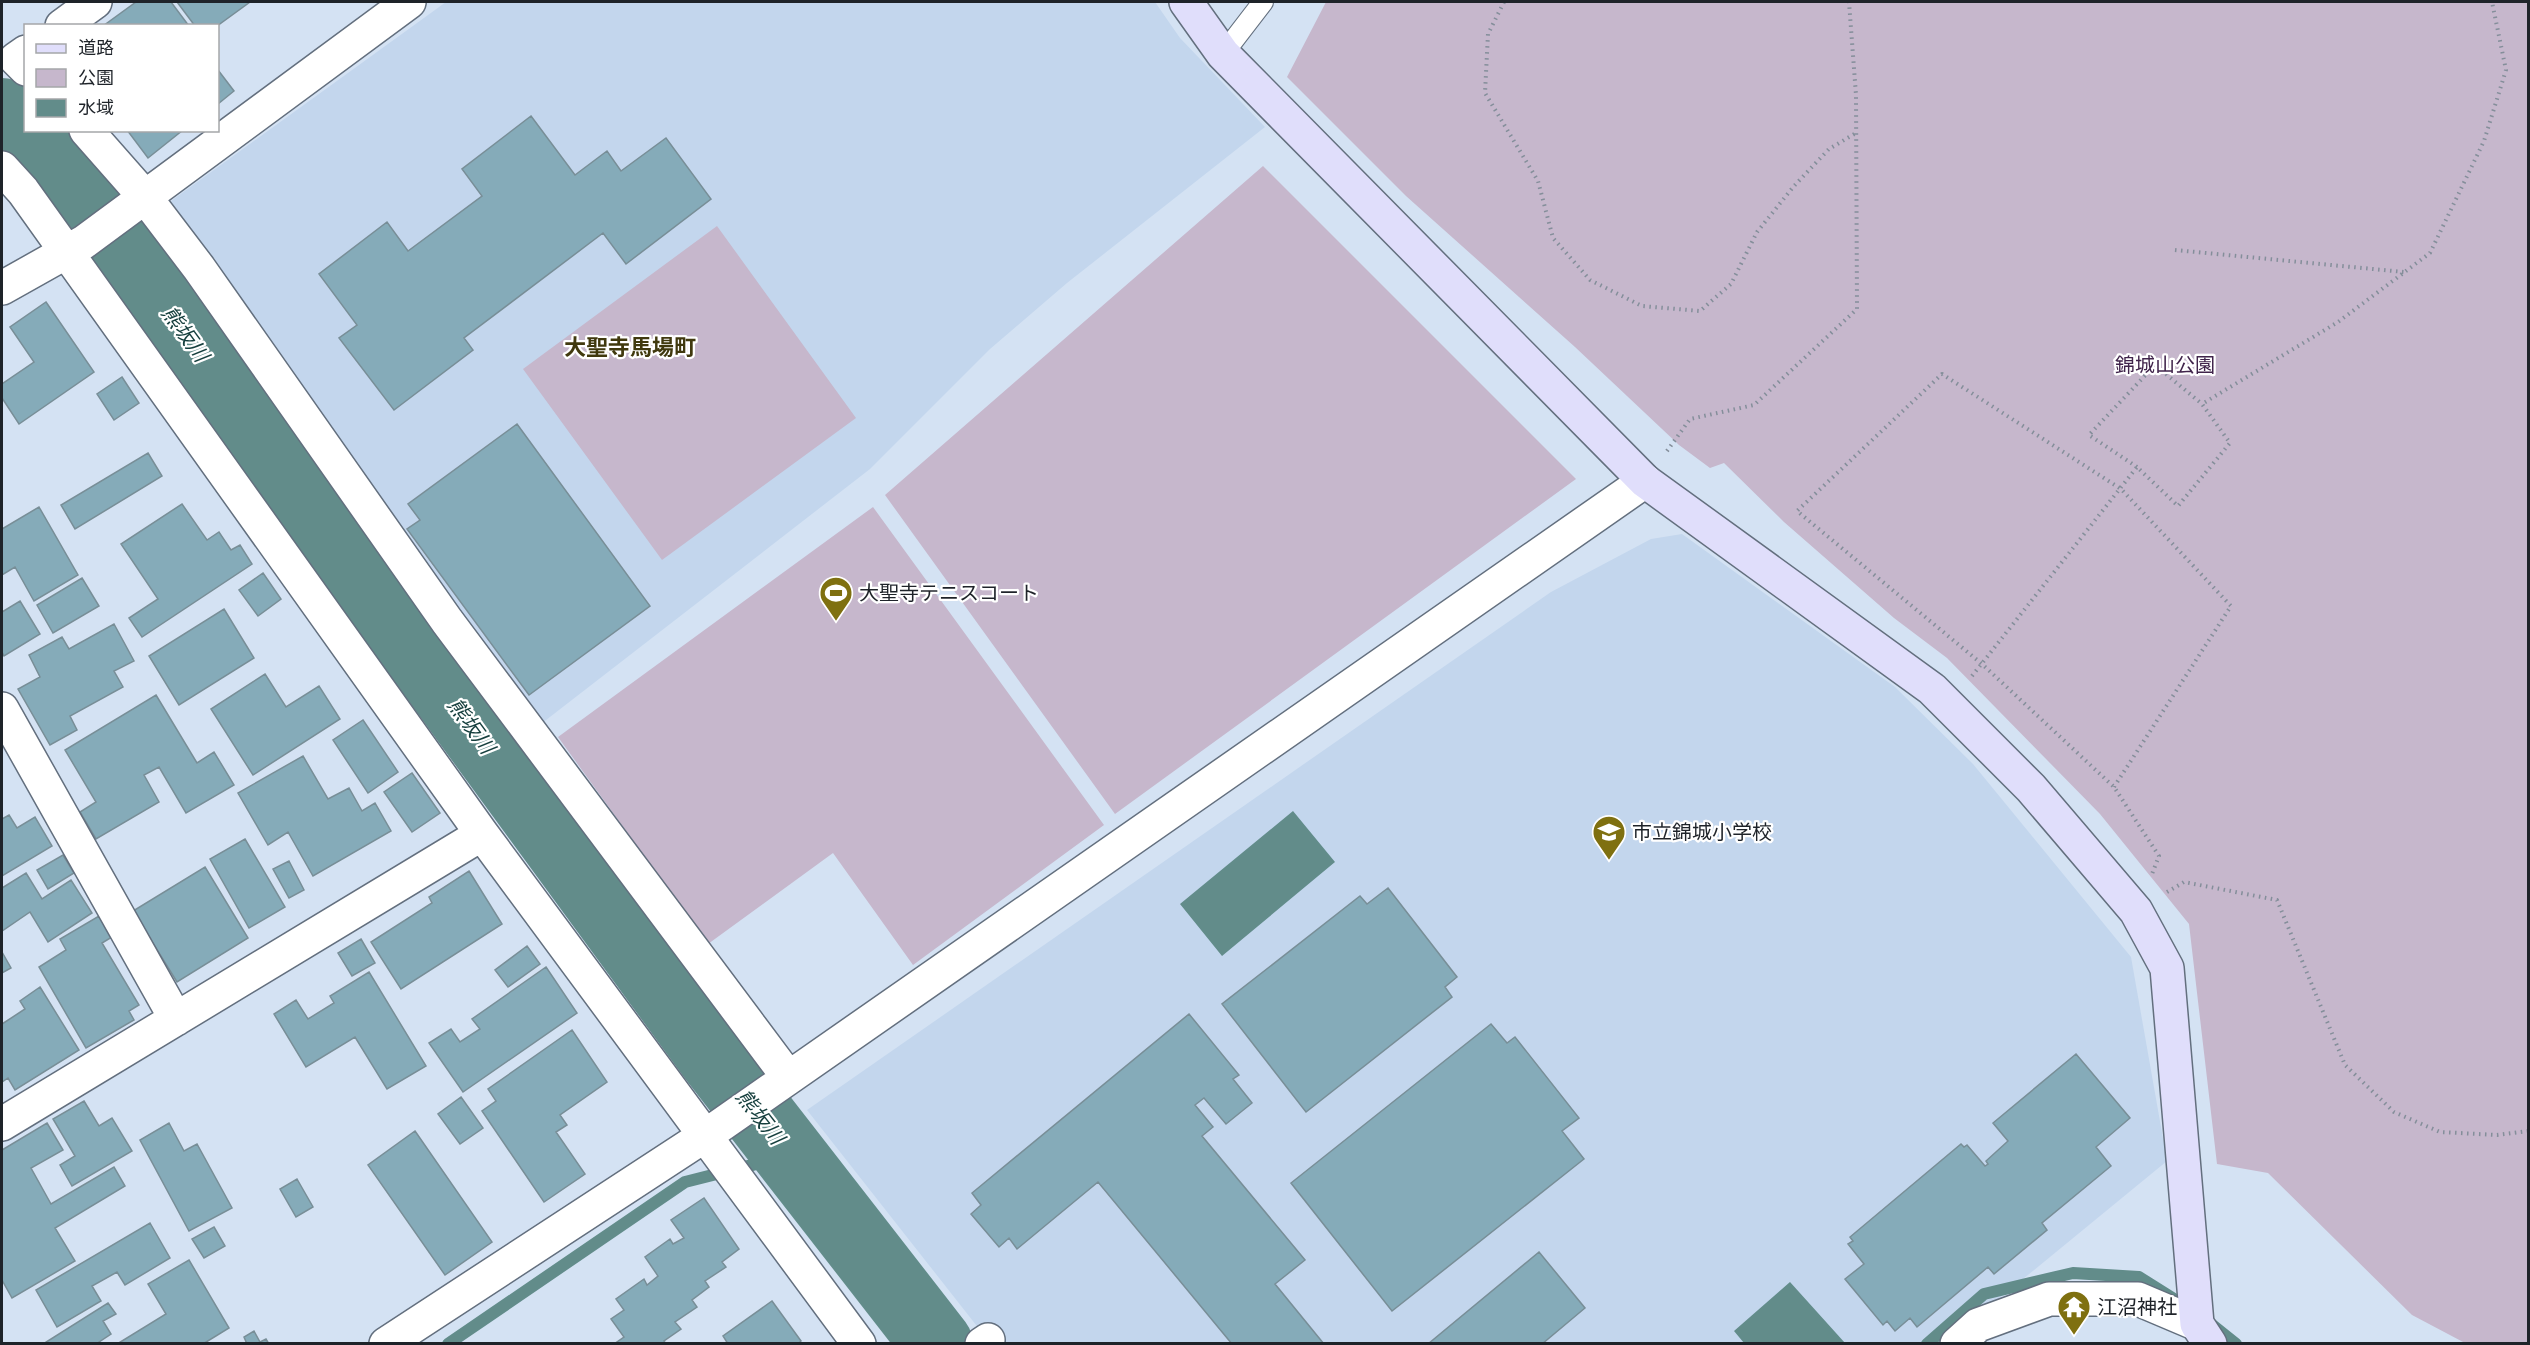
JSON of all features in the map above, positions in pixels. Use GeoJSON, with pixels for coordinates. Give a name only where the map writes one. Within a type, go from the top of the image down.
{"type":"FeatureCollection","features":[{"type":"Feature","properties":{"kind":"street"},"geometry":{"type":"LineString","coordinates":[[65,24],[95,2]]}},
{"type":"Feature","properties":{"kind":"street"},"geometry":{"type":"LineString","coordinates":[[2,288],[75,248],[409,2]]}},
{"type":"Feature","properties":{"kind":"street"},"geometry":{"type":"LineString","coordinates":[[1186,2],[1223,54],[1645,481],[1932,689],[2031,788],[2136,910],[2167,968],[2204,1334]]}},
{"type":"Feature","properties":{"kind":"street"},"geometry":{"type":"LineString","coordinates":[[88,132],[142,199],[315,431],[447,621],[779,1083]]}},
{"type":"Feature","properties":{"kind":"street"},"geometry":{"type":"LineString","coordinates":[[2,168],[75,248],[482,834],[711,1131],[859,1344]]}},
{"type":"Feature","properties":{"kind":"street"},"geometry":{"type":"LineString","coordinates":[[386,1344],[711,1131],[1645,481]]}},
{"type":"Feature","properties":{"kind":"street"},"geometry":{"type":"LineString","coordinates":[[2,709],[176,1019]]}},
{"type":"Feature","properties":{"kind":"street"},"geometry":{"type":"LineString","coordinates":[[2,1124],[482,834]]}},
{"type":"Feature","properties":{"kind":"street"},"geometry":{"type":"LineString","coordinates":[[1957,1344],[1978,1325],[2049,1299],[2138,1299],[2204,1334]]}},
{"type":"Feature","properties":{"kind":"lane"},"geometry":{"type":"LineString","coordinates":[[1223,54],[1263,2]]}},
{"type":"Feature","properties":{"kind":"path"},"geometry":{"type":"LineString","coordinates":[[1504,2],[1488,34],[1485,93],[1538,181],[1553,238],[1590,280],[1642,306],[1700,311],[1731,284],[1757,232],[1794,186],[1829,149],[1856,132]]}},
{"type":"Feature","properties":{"kind":"path"},"geometry":{"type":"LineString","coordinates":[[1645,481],[1690,419],[1754,405],[1857,309],[1856,132],[1849,2]]}},
{"type":"Feature","properties":{"kind":"path"},"geometry":{"type":"LineString","coordinates":[[2202,404],[2338,322],[2430,253],[2484,141],[2506,70],[2492,2]]}},
{"type":"Feature","properties":{"kind":"path"},"geometry":{"type":"LineString","coordinates":[[2175,250],[2405,272]]}},
{"type":"Feature","properties":{"kind":"path"},"geometry":{"type":"LineString","coordinates":[[2155,365],[2202,404],[2230,443],[2178,506],[2136,467],[2089,435],[2155,365]]}},
{"type":"Feature","properties":{"kind":"path"},"geometry":{"type":"LineString","coordinates":[[2114,787],[2231,606],[2121,489],[1942,374],[1797,511],[1982,664],[2114,787],[2159,856],[2136,910]]}},
{"type":"Feature","properties":{"kind":"path"},"geometry":{"type":"LineString","coordinates":[[1948,705],[2121,489],[2136,467]]}},
{"type":"Feature","properties":{"kind":"path"},"geometry":{"type":"LineString","coordinates":[[2136,910],[2184,882],[2277,900],[2345,1065],[2394,1112],[2440,1132],[2497,1135],[2529,1131]]}},
{"type":"Feature","properties":{"kind":"shaded area"},"geometry":{"type":"Polygon","coordinates":[[[446,2],[1155,2],[1180,38],[1265,127],[1067,283],[990,349],[870,469],[537,727],[171,201],[446,2]]]}},
{"type":"Feature","properties":{"kind":"shaded area","name":"市立錦城小学校"},"geometry":{"type":"Polygon","coordinates":[[[1682,534],[1895,687],[1973,764],[2131,957],[2167,1161],[1945,1343],[991,1344],[807,1110],[1551,592],[1651,539],[1682,534]]]}},
{"type":"Feature","properties":{"kind":"green space","name":"錦城山公園"},"geometry":{"type":"Polygon","coordinates":[[[1326,2],[2528,2],[2528,1343],[2465,1343],[2412,1315],[2268,1173],[2217,1164],[2189,924],[2100,814],[1947,658],[1894,618],[1784,522],[1724,463],[1710,468],[1679,445],[1575,347],[1406,196],[1287,77],[1326,2]]]}},
{"type":"Feature","properties":{"kind":"green space"},"geometry":{"type":"Polygon","coordinates":[[[1263,166],[1576,479],[1115,814],[885,495],[1263,166]]]}},
{"type":"Feature","properties":{"kind":"green space"},"geometry":{"type":"Polygon","coordinates":[[[717,226],[856,418],[662,560],[523,369],[717,226]]]}},
{"type":"Feature","properties":{"kind":"green space","name":"大聖寺テニスコート"},"geometry":{"type":"Polygon","coordinates":[[[873,507],[1104,825],[913,965],[833,853],[708,944],[558,737],[873,507]]]}},
{"type":"Feature","properties":{"kind":"water"},"geometry":{"type":"Polygon","coordinates":[[[1293,811],[1335,862],[1222,956],[1180,904],[1293,811]]]}},
{"type":"Feature","properties":{"kind":"water"},"geometry":{"type":"Polygon","coordinates":[[[1790,1282],[1845,1343],[1744,1343],[1734,1331],[1790,1282]]]}},
{"type":"Feature","properties":{"kind":"building"},"geometry":{"type":"Polygon","coordinates":[[[136,2],[171,2],[188,24],[106,24],[136,2]]]}},
{"type":"Feature","properties":{"kind":"building"},"geometry":{"type":"Polygon","coordinates":[[[177,2],[250,2],[219,25],[194,24],[177,2]]]}},
{"type":"Feature","properties":{"kind":"building"},"geometry":{"type":"Polygon","coordinates":[[[219,71],[234,91],[219,103],[219,71]]]}},
{"type":"Feature","properties":{"kind":"building"},"geometry":{"type":"Polygon","coordinates":[[[531,116],[575,175],[607,151],[621,171],[666,138],[711,199],[626,264],[603,233],[464,338],[473,350],[394,410],[339,338],[357,325],[319,274],[387,222],[408,251],[482,196],[462,169],[531,116]]]}},
{"type":"Feature","properties":{"kind":"building"},"geometry":{"type":"Polygon","coordinates":[[[128,132],[180,132],[148,158],[128,132]]]}},
{"type":"Feature","properties":{"kind":"building"},"geometry":{"type":"Polygon","coordinates":[[[46,302],[94,372],[19,424],[2,398],[2,384],[34,362],[10,327],[46,302]]]}},
{"type":"Feature","properties":{"kind":"building"},"geometry":{"type":"Polygon","coordinates":[[[122,377],[139,403],[114,420],[97,394],[122,377]]]}},
{"type":"Feature","properties":{"kind":"building"},"geometry":{"type":"Polygon","coordinates":[[[517,424],[650,606],[529,695],[407,529],[420,520],[408,504],[517,424]]]}},
{"type":"Feature","properties":{"kind":"building"},"geometry":{"type":"Polygon","coordinates":[[[148,453],[162,476],[75,529],[61,505],[148,453]]]}},
{"type":"Feature","properties":{"kind":"building"},"geometry":{"type":"Polygon","coordinates":[[[182,504],[207,540],[219,532],[231,550],[240,545],[252,564],[142,637],[129,618],[158,599],[121,544],[182,504]]]}},
{"type":"Feature","properties":{"kind":"building"},"geometry":{"type":"Polygon","coordinates":[[[39,507],[78,575],[34,601],[15,567],[2,575],[2,529],[39,507]]]}},
{"type":"Feature","properties":{"kind":"building"},"geometry":{"type":"Polygon","coordinates":[[[263,573],[281,599],[258,616],[239,590],[263,573]]]}},
{"type":"Feature","properties":{"kind":"building"},"geometry":{"type":"Polygon","coordinates":[[[82,578],[99,606],[53,633],[37,605],[82,578]]]}},
{"type":"Feature","properties":{"kind":"building"},"geometry":{"type":"Polygon","coordinates":[[[20,601],[40,634],[4,656],[2,652],[2,612],[20,601]]]}},
{"type":"Feature","properties":{"kind":"building"},"geometry":{"type":"Polygon","coordinates":[[[224,609],[254,658],[179,705],[149,656],[224,609]]]}},
{"type":"Feature","properties":{"kind":"building"},"geometry":{"type":"Polygon","coordinates":[[[114,624],[134,661],[114,671],[123,687],[70,716],[77,730],[50,745],[18,689],[40,677],[29,655],[62,637],[69,649],[114,624]]]}},
{"type":"Feature","properties":{"kind":"building"},"geometry":{"type":"Polygon","coordinates":[[[265,674],[286,707],[319,686],[340,719],[253,775],[211,709],[265,674]]]}},
{"type":"Feature","properties":{"kind":"building"},"geometry":{"type":"Polygon","coordinates":[[[156,695],[197,763],[214,752],[234,785],[186,813],[159,767],[144,775],[159,802],[96,839],[80,812],[96,802],[65,750],[156,695]]]}},
{"type":"Feature","properties":{"kind":"building"},"geometry":{"type":"Polygon","coordinates":[[[363,720],[398,772],[368,793],[333,740],[363,720]]]}},
{"type":"Feature","properties":{"kind":"building"},"geometry":{"type":"Polygon","coordinates":[[[303,756],[328,799],[349,788],[362,811],[375,803],[391,831],[313,876],[288,832],[268,845],[238,793],[303,756]]]}},
{"type":"Feature","properties":{"kind":"building"},"geometry":{"type":"Polygon","coordinates":[[[412,773],[440,813],[412,832],[384,792],[412,773]]]}},
{"type":"Feature","properties":{"kind":"building"},"geometry":{"type":"Polygon","coordinates":[[[9,815],[17,828],[35,817],[52,846],[2,876],[2,819],[9,815]]]}},
{"type":"Feature","properties":{"kind":"building"},"geometry":{"type":"Polygon","coordinates":[[[245,839],[285,907],[249,928],[210,859],[245,839]]]}},
{"type":"Feature","properties":{"kind":"building"},"geometry":{"type":"Polygon","coordinates":[[[63,855],[74,873],[48,889],[37,870],[63,855]]]}},
{"type":"Feature","properties":{"kind":"building"},"geometry":{"type":"Polygon","coordinates":[[[289,861],[304,890],[289,898],[273,869],[289,861]]]}},
{"type":"Feature","properties":{"kind":"building"},"geometry":{"type":"Polygon","coordinates":[[[205,867],[248,938],[177,982],[133,911],[205,867]]]}},
{"type":"Feature","properties":{"kind":"building"},"geometry":{"type":"Polygon","coordinates":[[[469,871],[502,924],[401,989],[371,942],[432,903],[429,897],[469,871]]]}},
{"type":"Feature","properties":{"kind":"building"},"geometry":{"type":"Polygon","coordinates":[[[26,873],[42,899],[71,880],[92,913],[48,942],[30,912],[2,931],[2,888],[26,873]]]}},
{"type":"Feature","properties":{"kind":"building"},"geometry":{"type":"Polygon","coordinates":[[[1388,888],[1457,977],[1445,987],[1452,997],[1306,1112],[1222,1004],[1360,896],[1367,904],[1388,888]]]}},
{"type":"Feature","properties":{"kind":"building"},"geometry":{"type":"Polygon","coordinates":[[[99,916],[112,937],[102,943],[139,1005],[129,1011],[134,1020],[86,1048],[39,967],[66,950],[60,939],[99,916]]]}},
{"type":"Feature","properties":{"kind":"building"},"geometry":{"type":"Polygon","coordinates":[[[361,939],[375,963],[352,976],[338,953],[361,939]]]}},
{"type":"Feature","properties":{"kind":"building"},"geometry":{"type":"Polygon","coordinates":[[[527,946],[540,964],[508,987],[495,970],[527,946]]]}},
{"type":"Feature","properties":{"kind":"building"},"geometry":{"type":"Polygon","coordinates":[[[2,952],[11,968],[2,973],[2,952]]]}},
{"type":"Feature","properties":{"kind":"building"},"geometry":{"type":"Polygon","coordinates":[[[546,967],[577,1013],[463,1092],[429,1043],[451,1029],[460,1042],[480,1029],[472,1019],[546,967]]]}},
{"type":"Feature","properties":{"kind":"building"},"geometry":{"type":"Polygon","coordinates":[[[369,972],[426,1066],[387,1089],[355,1037],[306,1067],[274,1014],[296,1000],[308,1019],[334,1003],[330,996],[369,972]]]}},
{"type":"Feature","properties":{"kind":"building"},"geometry":{"type":"Polygon","coordinates":[[[40,987],[79,1050],[15,1090],[8,1078],[2,1082],[2,1024],[25,1009],[20,1001],[40,987]]]}},
{"type":"Feature","properties":{"kind":"building"},"geometry":{"type":"Polygon","coordinates":[[[1189,1014],[1239,1075],[1233,1079],[1252,1103],[1226,1124],[1204,1098],[1195,1105],[1213,1127],[1202,1136],[1305,1260],[1275,1284],[1324,1344],[1232,1344],[1098,1182],[1017,1249],[1009,1238],[999,1247],[971,1214],[981,1205],[972,1193],[1189,1014]]]}},
{"type":"Feature","properties":{"kind":"building"},"geometry":{"type":"Polygon","coordinates":[[[1491,1024],[1507,1043],[1515,1037],[1579,1118],[1562,1131],[1584,1159],[1392,1311],[1291,1183],[1491,1024]]]}},
{"type":"Feature","properties":{"kind":"building"},"geometry":{"type":"Polygon","coordinates":[[[572,1030],[607,1082],[560,1115],[567,1125],[556,1132],[585,1174],[544,1202],[482,1111],[496,1101],[488,1089],[572,1030]]]}},
{"type":"Feature","properties":{"kind":"building"},"geometry":{"type":"Polygon","coordinates":[[[2076,1054],[2130,1118],[2096,1147],[2111,1166],[2042,1223],[2047,1230],[1994,1274],[1988,1267],[1917,1327],[1910,1318],[1895,1331],[1887,1321],[1883,1325],[1845,1279],[1864,1264],[1848,1244],[1853,1241],[1850,1237],[1961,1144],[1964,1147],[1967,1145],[1985,1166],[1988,1164],[1986,1161],[2008,1141],[1993,1123],[2076,1054]]]}},
{"type":"Feature","properties":{"kind":"building"},"geometry":{"type":"Polygon","coordinates":[[[461,1097],[483,1128],[460,1144],[438,1114],[461,1097]]]}},
{"type":"Feature","properties":{"kind":"building"},"geometry":{"type":"Polygon","coordinates":[[[84,1101],[99,1126],[112,1118],[132,1151],[72,1186],[60,1165],[75,1156],[53,1119],[84,1101]]]}},
{"type":"Feature","properties":{"kind":"building"},"geometry":{"type":"Polygon","coordinates":[[[47,1123],[63,1150],[31,1168],[51,1204],[114,1167],[125,1186],[55,1228],[75,1261],[12,1298],[2,1280],[2,1150],[47,1123]]]}},
{"type":"Feature","properties":{"kind":"building"},"geometry":{"type":"Polygon","coordinates":[[[169,1123],[184,1151],[197,1144],[232,1208],[189,1231],[140,1140],[169,1123]]]}},
{"type":"Feature","properties":{"kind":"building"},"geometry":{"type":"Polygon","coordinates":[[[415,1131],[492,1242],[445,1275],[368,1165],[415,1131]]]}},
{"type":"Feature","properties":{"kind":"building"},"geometry":{"type":"Polygon","coordinates":[[[297,1179],[313,1207],[296,1217],[280,1189],[297,1179]]]}},
{"type":"Feature","properties":{"kind":"building"},"geometry":{"type":"Polygon","coordinates":[[[704,1198],[739,1249],[722,1262],[726,1267],[705,1281],[709,1287],[692,1300],[697,1307],[675,1322],[681,1329],[664,1341],[666,1344],[614,1344],[624,1337],[611,1319],[624,1310],[616,1299],[644,1279],[647,1285],[658,1276],[645,1257],[670,1239],[673,1244],[684,1238],[671,1220],[704,1198]]]}},
{"type":"Feature","properties":{"kind":"building"},"geometry":{"type":"Polygon","coordinates":[[[150,1223],[170,1258],[125,1285],[117,1272],[92,1286],[101,1301],[57,1327],[36,1290],[150,1223]]]}},
{"type":"Feature","properties":{"kind":"building"},"geometry":{"type":"Polygon","coordinates":[[[214,1227],[225,1246],[204,1258],[192,1239],[214,1227]]]}},
{"type":"Feature","properties":{"kind":"building"},"geometry":{"type":"Polygon","coordinates":[[[1539,1252],[1585,1308],[1542,1344],[1428,1344],[1539,1252]]]}},
{"type":"Feature","properties":{"kind":"building"},"geometry":{"type":"Polygon","coordinates":[[[189,1260],[229,1328],[203,1344],[117,1344],[166,1314],[148,1284],[189,1260]]]}},
{"type":"Feature","properties":{"kind":"building"},"geometry":{"type":"Polygon","coordinates":[[[772,1301],[801,1341],[798,1344],[728,1344],[723,1336],[772,1301]]]}},
{"type":"Feature","properties":{"kind":"building"},"geometry":{"type":"Polygon","coordinates":[[[108,1303],[116,1314],[103,1321],[111,1334],[96,1344],[43,1344],[108,1303]]]}},
{"type":"Feature","properties":{"kind":"building"},"geometry":{"type":"Polygon","coordinates":[[[254,1331],[260,1342],[266,1339],[269,1344],[247,1344],[244,1337],[254,1331]]]}},
{"type":"Feature","properties":{"kind":"waterway","name":"熊坂川"},"geometry":{"type":"LineString","coordinates":[[2,114],[65,171],[713,1056],[937,1344]]}},
{"type":"Feature","properties":{"kind":"waterway"},"geometry":{"type":"LineString","coordinates":[[448,1344],[685,1182],[788,1156]]}},
{"type":"Feature","properties":{"kind":"waterway"},"geometry":{"type":"LineString","coordinates":[[1927,1344],[1984,1294],[2073,1273],[2139,1277],[2174,1299]]}},
{"type":"Feature","properties":{"kind":"waterway"},"geometry":{"type":"LineString","coordinates":[[2206,1320],[2236,1344]]}},
{"type":"Feature","properties":{"kind":"place","name":"大聖寺テニスコート"},"geometry":{"type":"Point","coordinates":[836,622]}},
{"type":"Feature","properties":{"kind":"place","name":"市立錦城小学校"},"geometry":{"type":"Point","coordinates":[1609,861]}},
{"type":"Feature","properties":{"kind":"place","name":"江沼神社"},"geometry":{"type":"Point","coordinates":[2074,1336]}},
{"type":"Feature","properties":{"kind":"district","name":"大聖寺馬場町"},"geometry":{"type":"Point","coordinates":[630,347]}}]}
